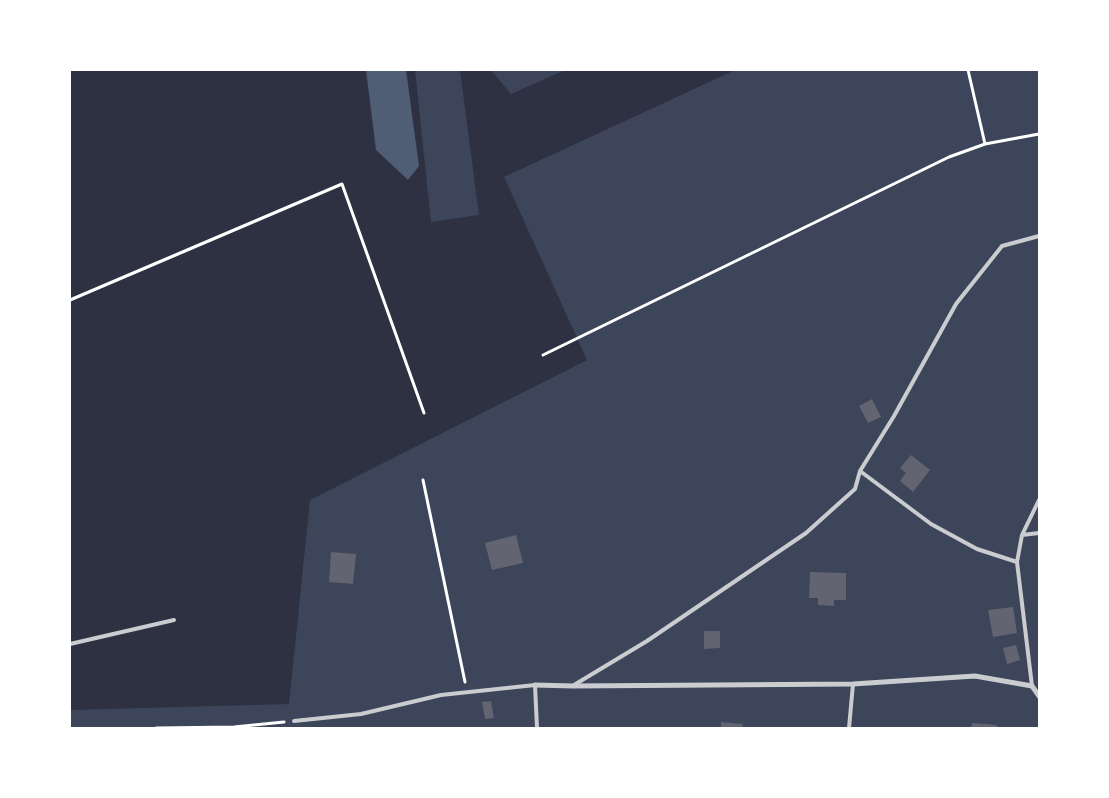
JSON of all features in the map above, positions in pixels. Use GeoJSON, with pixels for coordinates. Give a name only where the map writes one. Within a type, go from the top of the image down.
{"type":"FeatureCollection","features":[{"type":"Feature","properties":{"kind":"street"},"geometry":{"type":"LineString","coordinates":[[535,685],[853,684],[975,676],[1032,686],[1039,696]]}},
{"type":"Feature","properties":{"kind":"lane"},"geometry":{"type":"LineString","coordinates":[[573,686],[647,641],[806,533],[855,489],[860,471],[894,416],[956,304],[1002,246],[1039,236]]}},
{"type":"Feature","properties":{"kind":"lane"},"geometry":{"type":"LineString","coordinates":[[860,471],[931,524],[977,549],[1017,562]]}},
{"type":"Feature","properties":{"kind":"lane"},"geometry":{"type":"LineString","coordinates":[[1032,686],[1017,562],[1022,535],[1039,500]]}},
{"type":"Feature","properties":{"kind":"lane"},"geometry":{"type":"LineString","coordinates":[[1022,535],[1039,533]]}},
{"type":"Feature","properties":{"kind":"lane"},"geometry":{"type":"LineString","coordinates":[[70,644],[174,620]]}},
{"type":"Feature","properties":{"kind":"lane"},"geometry":{"type":"LineString","coordinates":[[849,728],[853,684]]}},
{"type":"Feature","properties":{"kind":"lane"},"geometry":{"type":"LineString","coordinates":[[294,721],[361,714],[441,695],[535,685],[537,728]]}},
{"type":"Feature","properties":{"kind":"path"},"geometry":{"type":"LineString","coordinates":[[968,70],[985,144]]}},
{"type":"Feature","properties":{"kind":"path"},"geometry":{"type":"LineString","coordinates":[[544,355],[949,157],[985,144],[1039,134]]}},
{"type":"Feature","properties":{"kind":"path"},"geometry":{"type":"LineString","coordinates":[[70,300],[342,184],[424,413]]}},
{"type":"Feature","properties":{"kind":"path"},"geometry":{"type":"LineString","coordinates":[[423,480],[467,692]]}},
{"type":"Feature","properties":{"kind":"path"},"geometry":{"type":"LineString","coordinates":[[156,728],[234,727],[294,721]]}},
{"type":"Feature","properties":{"kind":"shaded area"},"geometry":{"type":"Polygon","coordinates":[[[366,70],[406,70],[419,166],[408,180],[376,150],[366,70]]]}},
{"type":"Feature","properties":{"kind":"shaded area"},"geometry":{"type":"Polygon","coordinates":[[[415,70],[460,70],[479,215],[431,222],[415,70]]]}},
{"type":"Feature","properties":{"kind":"shaded area"},"geometry":{"type":"Polygon","coordinates":[[[491,70],[565,70],[511,94],[491,70]]]}},
{"type":"Feature","properties":{"kind":"shaded area"},"geometry":{"type":"Polygon","coordinates":[[[735,70],[1039,70],[1039,728],[70,728],[70,710],[289,704],[310,500],[587,360],[504,177],[735,70]]]}},
{"type":"Feature","properties":{"kind":"building"},"geometry":{"type":"Polygon","coordinates":[[[872,399],[881,417],[868,423],[859,406],[872,399]]]}},
{"type":"Feature","properties":{"kind":"building"},"geometry":{"type":"Polygon","coordinates":[[[911,455],[930,470],[913,492],[900,481],[906,473],[900,468],[911,455]]]}},
{"type":"Feature","properties":{"kind":"building"},"geometry":{"type":"Polygon","coordinates":[[[516,535],[523,563],[492,570],[485,543],[516,535]]]}},
{"type":"Feature","properties":{"kind":"building"},"geometry":{"type":"Polygon","coordinates":[[[331,552],[356,554],[353,584],[329,582],[331,552]]]}},
{"type":"Feature","properties":{"kind":"building"},"geometry":{"type":"Polygon","coordinates":[[[810,572],[846,573],[846,600],[834,600],[834,606],[818,605],[818,598],[809,598],[810,572]]]}},
{"type":"Feature","properties":{"kind":"building"},"geometry":{"type":"Polygon","coordinates":[[[1013,607],[1017,633],[993,637],[988,610],[1013,607]]]}},
{"type":"Feature","properties":{"kind":"building"},"geometry":{"type":"Polygon","coordinates":[[[704,631],[720,631],[720,648],[704,649],[704,631]]]}},
{"type":"Feature","properties":{"kind":"building"},"geometry":{"type":"Polygon","coordinates":[[[1016,645],[1020,660],[1007,664],[1003,648],[1016,645]]]}},
{"type":"Feature","properties":{"kind":"building"},"geometry":{"type":"Polygon","coordinates":[[[491,701],[494,718],[485,719],[482,702],[491,701]]]}},
{"type":"Feature","properties":{"kind":"building"},"geometry":{"type":"Polygon","coordinates":[[[721,722],[743,724],[742,728],[721,728],[721,722]]]}},
{"type":"Feature","properties":{"kind":"building"},"geometry":{"type":"Polygon","coordinates":[[[972,723],[997,725],[997,728],[971,728],[972,723]]]}}]}
